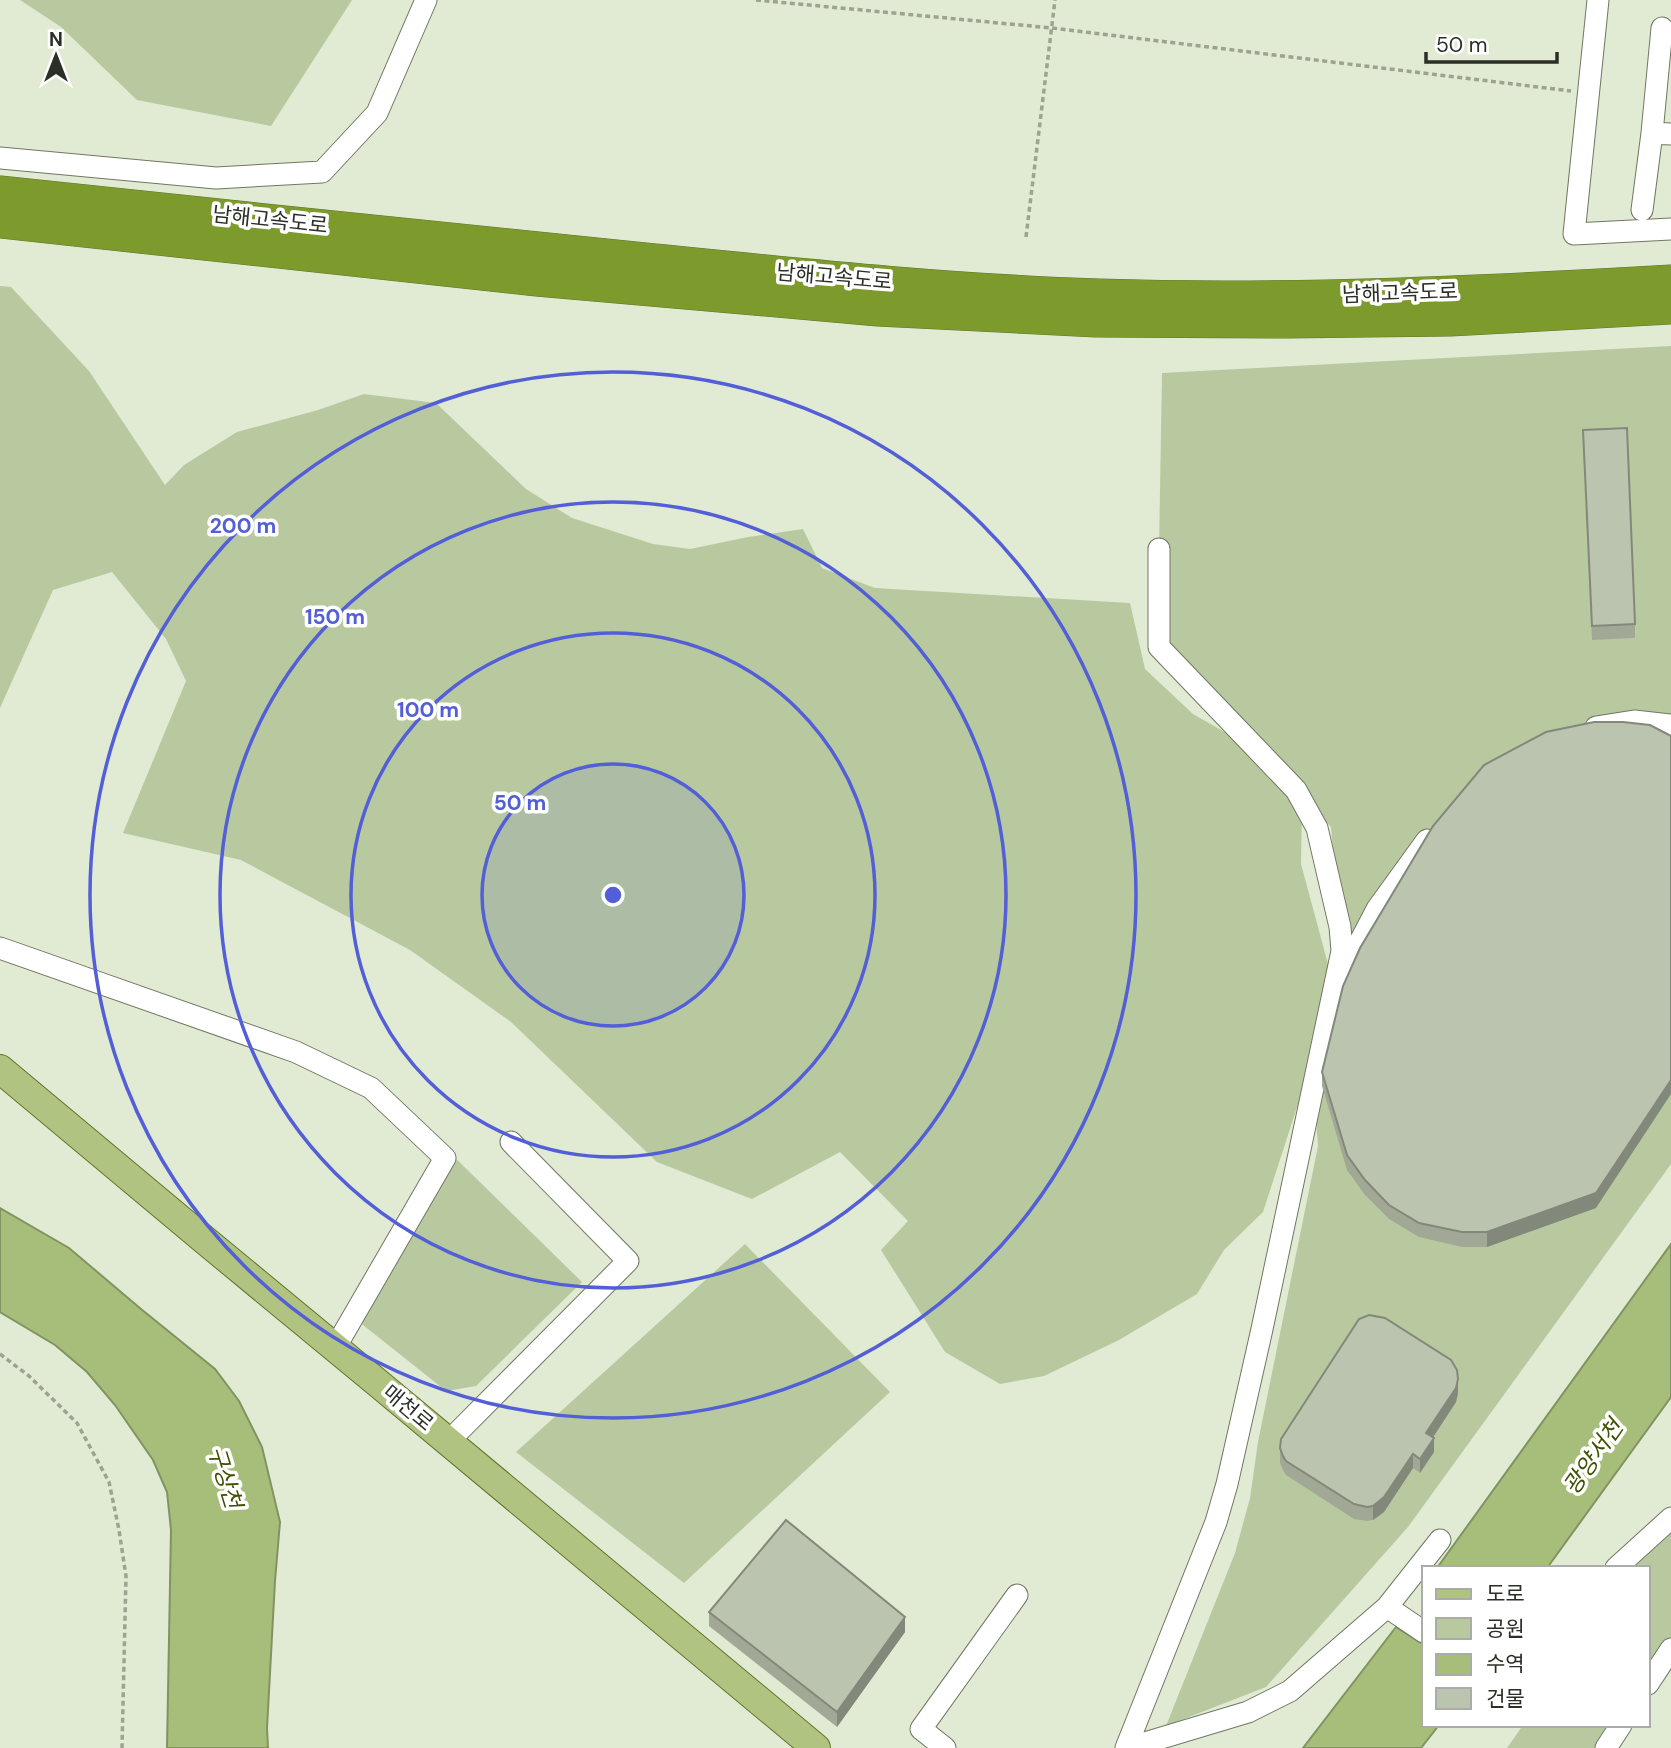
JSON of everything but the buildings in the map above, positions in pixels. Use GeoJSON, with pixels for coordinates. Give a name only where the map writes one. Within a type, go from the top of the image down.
{"type":"FeatureCollection","features":[{"type":"Feature","properties":{"kind":"highway","name":"남해고속도로"},"geometry":{"type":"LineString","coordinates":[[0,191],[866,281],[1085,294],[1288,297],[1671,281]]}},
{"type":"Feature","properties":{"kind":"highway","name":"남해고속도로"},"geometry":{"type":"LineString","coordinates":[[0,222],[537,280],[918,312],[1096,321],[1287,322],[1450,320],[1671,308]]}},
{"type":"Feature","properties":{"kind":"main road","name":"매천로"},"geometry":{"type":"LineString","coordinates":[[0,1069],[816,1748]]}},
{"type":"Feature","properties":{"kind":"street"},"geometry":{"type":"LineString","coordinates":[[0,158],[216,178],[322,172],[377,113],[426,0]]}},
{"type":"Feature","properties":{"kind":"street"},"geometry":{"type":"LineString","coordinates":[[1598,0],[1574,234],[1671,229]]}},
{"type":"Feature","properties":{"kind":"street"},"geometry":{"type":"LineString","coordinates":[[1642,210],[1662,134],[1662,28]]}},
{"type":"Feature","properties":{"kind":"street"},"geometry":{"type":"LineString","coordinates":[[1127,1748],[1216,1522],[1227,1484],[1342,951],[1340,927],[1317,828],[1296,790],[1159,647],[1159,549]]}},
{"type":"Feature","properties":{"kind":"street"},"geometry":{"type":"LineString","coordinates":[[1572,732],[1634,721],[1671,725]]}},
{"type":"Feature","properties":{"kind":"street"},"geometry":{"type":"LineString","coordinates":[[1335,990],[1377,909],[1438,826]]}},
{"type":"Feature","properties":{"kind":"street"},"geometry":{"type":"LineString","coordinates":[[0,948],[296,1052],[371,1088],[444,1158],[335,1348]]}},
{"type":"Feature","properties":{"kind":"street"},"geometry":{"type":"LineString","coordinates":[[448,1442],[628,1261],[511,1142]]}},
{"type":"Feature","properties":{"kind":"street"},"geometry":{"type":"LineString","coordinates":[[1618,1566],[1671,1518]]}},
{"type":"Feature","properties":{"kind":"street"},"geometry":{"type":"LineString","coordinates":[[1127,1748],[1248,1712],[1290,1691],[1387,1607],[1440,1540]]}},
{"type":"Feature","properties":{"kind":"street"},"geometry":{"type":"LineString","coordinates":[[945,1748],[921,1729],[1017,1595]]}},
{"type":"Feature","properties":{"kind":"street"},"geometry":{"type":"LineString","coordinates":[[1387,1607],[1422,1631]]}},
{"type":"Feature","properties":{"kind":"street"},"geometry":{"type":"LineString","coordinates":[[1650,1681],[1671,1649]]}},
{"type":"Feature","properties":{"kind":"street"},"geometry":{"type":"LineString","coordinates":[[1606,1748],[1620,1727]]}},
{"type":"Feature","properties":{"kind":"path"},"geometry":{"type":"LineString","coordinates":[[756,0],[1052,28],[1588,93]]}},
{"type":"Feature","properties":{"kind":"path"},"geometry":{"type":"LineString","coordinates":[[1026,237],[1055,0]]}},
{"type":"Feature","properties":{"kind":"path"},"geometry":{"type":"LineString","coordinates":[[0,1354],[29,1376],[77,1423],[109,1482],[125,1576],[122,1748]]}},
{"type":"Feature","properties":{"kind":"green space"},"geometry":{"type":"Polygon","coordinates":[[[20,0],[352,0],[271,126],[137,100],[61,27],[20,0]]]}},
{"type":"Feature","properties":{"kind":"green space"},"geometry":{"type":"Polygon","coordinates":[[[0,286],[11,287],[89,371],[165,485],[184,465],[237,432],[318,410],[364,394],[436,403],[526,489],[572,518],[653,544],[690,549],[803,529],[822,568],[875,588],[1130,603],[1145,669],[1193,714],[1258,751],[1159,647],[1162,373],[1671,346],[1671,1164],[1408,1527],[1266,1687],[1166,1726],[1235,1553],[1250,1498],[1258,1442],[1318,1146],[1313,1082],[1344,977],[1331,827],[1273,766],[1302,802],[1301,864],[1335,990],[1263,1212],[1224,1250],[1197,1294],[1119,1340],[1044,1376],[1000,1384],[945,1352],[881,1250],[908,1221],[840,1152],[752,1199],[657,1162],[511,1022],[410,950],[241,860],[123,833],[186,681],[166,639],[112,572],[53,590],[0,708],[0,286]]]}},
{"type":"Feature","properties":{"kind":"green space"},"geometry":{"type":"Polygon","coordinates":[[[445,1148],[582,1282],[476,1386],[446,1391],[348,1313],[445,1148]]]}},
{"type":"Feature","properties":{"kind":"green space"},"geometry":{"type":"Polygon","coordinates":[[[745,1244],[890,1392],[684,1583],[516,1452],[745,1244]]]}},
{"type":"Feature","properties":{"kind":"green space"},"geometry":{"type":"Polygon","coordinates":[[[1671,1511],[1671,1642],[1650,1673],[1650,1566],[1633,1566],[1671,1511]]]}},
{"type":"Feature","properties":{"kind":"green space"},"geometry":{"type":"Polygon","coordinates":[[[1522,1727],[1614,1727],[1600,1748],[1507,1748],[1522,1727]]]}},
{"type":"Feature","properties":{"kind":"water","name":"구상천"},"geometry":{"type":"Polygon","coordinates":[[[0,1208],[69,1248],[215,1369],[239,1401],[262,1447],[280,1522],[268,1748],[167,1748],[171,1530],[167,1492],[153,1460],[115,1405],[87,1372],[55,1345],[0,1312],[0,1208]]]}},
{"type":"Feature","properties":{"kind":"water","name":"광양서천"},"geometry":{"type":"Polygon","coordinates":[[[1671,1244],[1671,1397],[1548,1566],[1438,1566],[1671,1244]]]}},
{"type":"Feature","properties":{"kind":"water"},"geometry":{"type":"Polygon","coordinates":[[[1396,1627],[1422,1644],[1422,1727],[1437,1727],[1421,1748],[1303,1748],[1396,1627]]]}}]}
